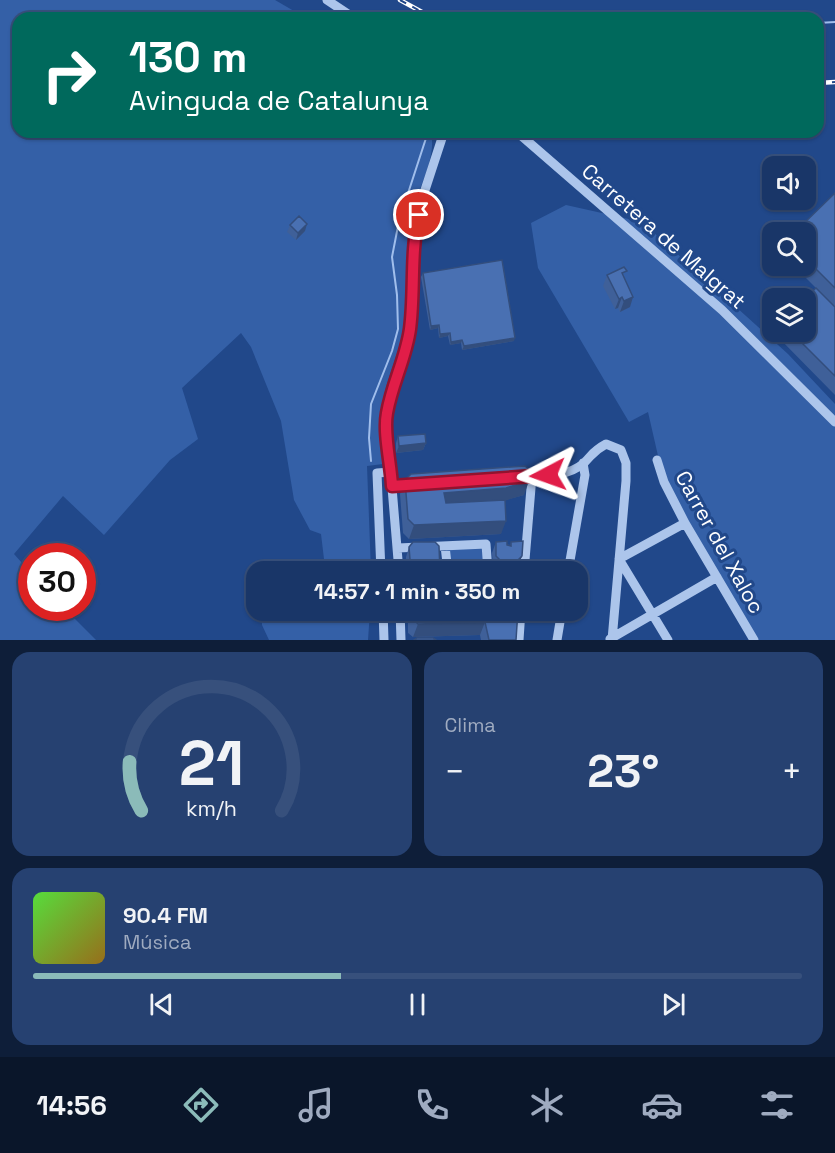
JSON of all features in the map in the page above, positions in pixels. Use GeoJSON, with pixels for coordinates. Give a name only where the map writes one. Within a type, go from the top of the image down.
{"type":"FeatureCollection","features":[{"type":"Feature","properties":{"kind":"street"},"geometry":{"type":"LineString","coordinates":[[327,0],[345,12]]}},
{"type":"Feature","properties":{"kind":"street"},"geometry":{"type":"LineString","coordinates":[[399,561],[386,415],[410,331],[413,237],[424,193],[442,138]]}},
{"type":"Feature","properties":{"kind":"street","name":"Carretera de Malgrat"},"geometry":{"type":"LineString","coordinates":[[524,138],[722,310],[835,422]]}},
{"type":"Feature","properties":{"kind":"street"},"geometry":{"type":"LineString","coordinates":[[508,478],[564,473],[583,464],[594,451],[606,444],[621,450],[626,463],[626,481],[611,639]]}},
{"type":"Feature","properties":{"kind":"street","name":"Carrer del Xaloc"},"geometry":{"type":"LineString","coordinates":[[657,460],[664,482],[685,523],[749,638]]}},
{"type":"Feature","properties":{"kind":"street"},"geometry":{"type":"LineString","coordinates":[[570,561],[585,475],[583,464]]}},
{"type":"Feature","properties":{"kind":"street"},"geometry":{"type":"LineString","coordinates":[[381,561],[377,473],[392,472]]}},
{"type":"Feature","properties":{"kind":"street"},"geometry":{"type":"LineString","coordinates":[[525,561],[531,476]]}},
{"type":"Feature","properties":{"kind":"street"},"geometry":{"type":"LineString","coordinates":[[392,486],[404,485]]}},
{"type":"Feature","properties":{"kind":"street"},"geometry":{"type":"LineString","coordinates":[[619,559],[685,523]]}},
{"type":"Feature","properties":{"kind":"street"},"geometry":{"type":"LineString","coordinates":[[398,548],[486,544],[487,561]]}},
{"type":"Feature","properties":{"kind":"street"},"geometry":{"type":"LineString","coordinates":[[445,546],[446,561]]}},
{"type":"Feature","properties":{"kind":"street"},"geometry":{"type":"LineString","coordinates":[[619,559],[668,640]]}},
{"type":"Feature","properties":{"kind":"street"},"geometry":{"type":"LineString","coordinates":[[611,639],[717,577]]}},
{"type":"Feature","properties":{"kind":"street"},"geometry":{"type":"LineString","coordinates":[[383,621],[384,640]]}},
{"type":"Feature","properties":{"kind":"street"},"geometry":{"type":"LineString","coordinates":[[400,621],[400,640]]}},
{"type":"Feature","properties":{"kind":"street"},"geometry":{"type":"LineString","coordinates":[[519,640],[520,621]]}},
{"type":"Feature","properties":{"kind":"street"},"geometry":{"type":"LineString","coordinates":[[557,640],[560,621]]}},
{"type":"Feature","properties":{"kind":"shaded area"},"geometry":{"type":"Polygon","coordinates":[[[0,0],[275,0],[296,12],[12,12],[12,138],[432,138],[429,164],[414,206],[410,230],[404,325],[382,409],[383,464],[367,466],[371,561],[322,561],[324,559],[321,534],[310,530],[294,500],[281,421],[251,347],[241,333],[182,388],[198,439],[170,460],[104,535],[63,496],[23,543],[18,543],[18,549],[14,554],[18,558],[18,621],[77,621],[96,640],[0,640],[0,0]]]}},
{"type":"Feature","properties":{"kind":"shaded area"},"geometry":{"type":"Polygon","coordinates":[[[566,205],[642,222],[762,330],[762,342],[775,342],[835,404],[835,640],[754,640],[664,482],[648,412],[629,422],[538,268],[531,223],[566,205]]]}},
{"type":"Feature","properties":{"kind":"shaded area"},"geometry":{"type":"Polygon","coordinates":[[[445,546],[486,547],[487,561],[447,561],[445,546]]]}},
{"type":"Feature","properties":{"kind":"shaded area"},"geometry":{"type":"Polygon","coordinates":[[[262,621],[369,621],[368,640],[269,640],[262,621]]]}},
{"type":"Feature","properties":{"kind":"building"},"geometry":{"type":"Polygon","coordinates":[[[835,193],[835,288],[816,269],[816,222],[805,222],[835,193]]]}},
{"type":"Feature","properties":{"kind":"building"},"geometry":{"type":"Polygon","coordinates":[[[299,216],[307,224],[298,233],[290,225],[299,216]]]}},
{"type":"Feature","properties":{"kind":"building"},"geometry":{"type":"Polygon","coordinates":[[[502,260],[515,338],[464,346],[462,340],[451,342],[450,333],[440,334],[439,325],[431,326],[423,273],[502,260]]]}},
{"type":"Feature","properties":{"kind":"building"},"geometry":{"type":"Polygon","coordinates":[[[624,267],[627,271],[622,273],[633,297],[624,301],[622,297],[619,299],[607,275],[624,267]]]}},
{"type":"Feature","properties":{"kind":"building"},"geometry":{"type":"Polygon","coordinates":[[[816,288],[835,307],[835,376],[801,342],[816,342],[816,288]]]}},
{"type":"Feature","properties":{"kind":"building"},"geometry":{"type":"Polygon","coordinates":[[[425,434],[426,443],[399,446],[398,436],[425,434]]]}},
{"type":"Feature","properties":{"kind":"building"},"geometry":{"type":"Polygon","coordinates":[[[525,466],[530,470],[529,481],[506,488],[444,493],[446,503],[505,500],[506,521],[414,525],[408,519],[405,480],[411,474],[525,466]]]}},
{"type":"Feature","properties":{"kind":"building"},"geometry":{"type":"Polygon","coordinates":[[[507,541],[507,545],[511,546],[511,542],[523,541],[522,556],[518,560],[501,561],[496,556],[496,542],[507,541]]]}},
{"type":"Feature","properties":{"kind":"building"},"geometry":{"type":"Polygon","coordinates":[[[413,542],[435,542],[439,546],[440,561],[410,561],[409,547],[413,542]]]}},
{"type":"Feature","properties":{"kind":"building"},"geometry":{"type":"Polygon","coordinates":[[[415,621],[517,621],[516,640],[489,640],[485,622],[418,624],[415,621]]]}},
{"type":"Feature","properties":{"kind":"building"},"geometry":{"type":"Polygon","coordinates":[[[433,638],[436,640],[414,640],[433,638]]]}},
{"type":"Feature","properties":{"kind":"waterway"},"geometry":{"type":"LineString","coordinates":[[824,23],[835,22]]}},
{"type":"Feature","properties":{"kind":"waterway"},"geometry":{"type":"LineString","coordinates":[[371,461],[369,438],[371,404],[392,351],[398,329],[397,295],[392,257],[399,221],[426,138]]}},
{"type":"Feature","properties":{"kind":"railway"},"geometry":{"type":"LineString","coordinates":[[400,0],[422,12]]}},
{"type":"Feature","properties":{"kind":"railway"},"geometry":{"type":"LineString","coordinates":[[824,83],[835,82]]}},
{"type":"Feature","properties":{"kind":"route"},"geometry":{"type":"LineString","coordinates":[[419,215],[413,237],[410,331],[386,415],[392,486],[548,475]]}}]}
